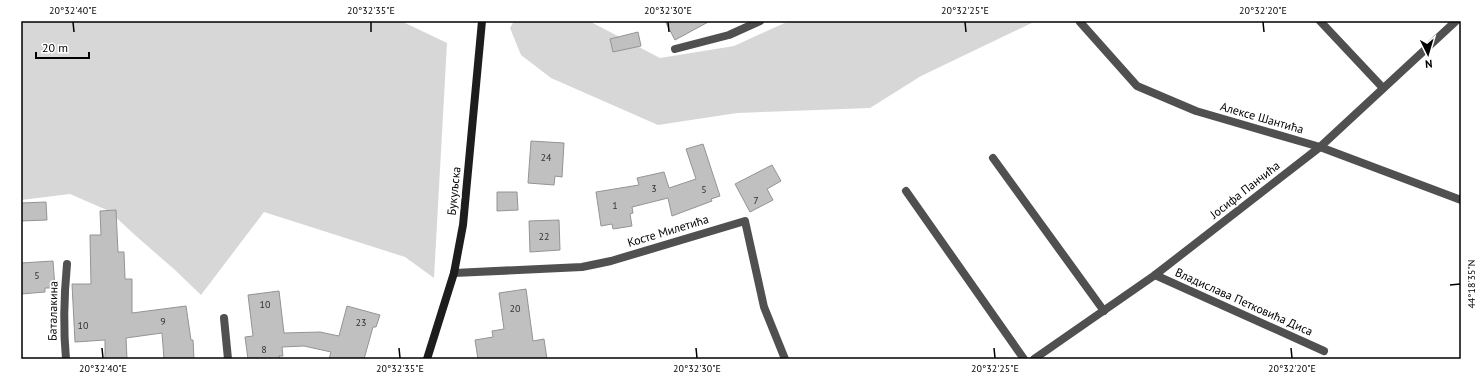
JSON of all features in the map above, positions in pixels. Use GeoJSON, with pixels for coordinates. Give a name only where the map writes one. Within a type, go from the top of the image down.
{"type":"FeatureCollection","features":[{"type":"Feature","properties":{"kind":"main road","name":"Букуљска"},"geometry":{"type":"LineString","coordinates":[[427,359],[454,273],[463,225],[482,21]]}},
{"type":"Feature","properties":{"kind":"street"},"geometry":{"type":"LineString","coordinates":[[675,49],[729,35],[760,21]]}},
{"type":"Feature","properties":{"kind":"street"},"geometry":{"type":"LineString","coordinates":[[1320,21],[1383,88]]}},
{"type":"Feature","properties":{"kind":"street","name":"Јосифа Панчића"},"geometry":{"type":"LineString","coordinates":[[1034,359],[1155,275],[1320,147],[1456,21]]}},
{"type":"Feature","properties":{"kind":"street","name":"Алексе Шантића"},"geometry":{"type":"LineString","coordinates":[[1080,22],[1137,86],[1196,111],[1320,147],[1461,200]]}},
{"type":"Feature","properties":{"kind":"street"},"geometry":{"type":"LineString","coordinates":[[993,158],[1104,311]]}},
{"type":"Feature","properties":{"kind":"street"},"geometry":{"type":"LineString","coordinates":[[906,191],[1024,359]]}},
{"type":"Feature","properties":{"kind":"street","name":"Косте Милетића"},"geometry":{"type":"LineString","coordinates":[[454,273],[582,267],[611,261],[745,221],[764,307],[785,359]]}},
{"type":"Feature","properties":{"kind":"street","name":"Баталакина"},"geometry":{"type":"LineString","coordinates":[[66,359],[64,301],[67,264]]}},
{"type":"Feature","properties":{"kind":"street","name":"Владислава Петковића Диса"},"geometry":{"type":"LineString","coordinates":[[1155,275],[1324,351]]}},
{"type":"Feature","properties":{"kind":"street"},"geometry":{"type":"LineString","coordinates":[[224,318],[228,359]]}},
{"type":"Feature","properties":{"kind":"shaded area"},"geometry":{"type":"Polygon","coordinates":[[[21,21],[401,21],[447,43],[434,278],[405,257],[264,212],[201,295],[109,211],[70,194],[21,200],[21,21]]]}},
{"type":"Feature","properties":{"kind":"shaded area"},"geometry":{"type":"Polygon","coordinates":[[[514,21],[589,21],[660,58],[734,46],[789,21],[1036,21],[921,76],[870,108],[737,113],[658,125],[551,78],[521,55],[510,28],[514,21]]]}},
{"type":"Feature","properties":{"kind":"building"},"geometry":{"type":"Polygon","coordinates":[[[665,21],[710,21],[675,40],[665,21]]]}},
{"type":"Feature","properties":{"kind":"building"},"geometry":{"type":"Polygon","coordinates":[[[638,32],[641,46],[613,52],[610,39],[638,32]]]}},
{"type":"Feature","properties":{"kind":"building"},"geometry":{"type":"Polygon","coordinates":[[[531,141],[564,143],[562,177],[555,176],[554,185],[528,183],[531,141]]]}},
{"type":"Feature","properties":{"kind":"building"},"geometry":{"type":"Polygon","coordinates":[[[703,144],[720,196],[711,199],[712,201],[672,216],[668,198],[632,207],[633,213],[630,214],[632,226],[613,229],[612,224],[601,226],[596,192],[639,185],[637,178],[664,172],[669,188],[696,179],[686,149],[703,144]]]}},
{"type":"Feature","properties":{"kind":"building"},"geometry":{"type":"Polygon","coordinates":[[[772,165],[781,181],[767,189],[773,200],[750,212],[735,184],[772,165]]]}},
{"type":"Feature","properties":{"kind":"building"},"geometry":{"type":"Polygon","coordinates":[[[497,192],[517,192],[518,210],[497,211],[497,192]]]}},
{"type":"Feature","properties":{"kind":"building"},"geometry":{"type":"Polygon","coordinates":[[[46,202],[47,220],[21,221],[21,203],[46,202]]]}},
{"type":"Feature","properties":{"kind":"building"},"geometry":{"type":"Polygon","coordinates":[[[116,210],[118,252],[124,252],[125,279],[132,279],[132,313],[186,306],[191,340],[193,340],[194,359],[164,359],[162,333],[126,338],[127,359],[105,359],[105,340],[75,342],[72,284],[91,284],[90,235],[101,235],[100,211],[116,210]]]}},
{"type":"Feature","properties":{"kind":"building"},"geometry":{"type":"Polygon","coordinates":[[[559,220],[560,250],[530,252],[529,221],[559,220]]]}},
{"type":"Feature","properties":{"kind":"building"},"geometry":{"type":"Polygon","coordinates":[[[53,261],[55,288],[45,288],[45,292],[21,294],[21,263],[53,261]]]}},
{"type":"Feature","properties":{"kind":"building"},"geometry":{"type":"Polygon","coordinates":[[[526,289],[533,341],[544,339],[547,359],[478,359],[475,340],[493,337],[492,331],[504,329],[499,293],[526,289]]]}},
{"type":"Feature","properties":{"kind":"building"},"geometry":{"type":"Polygon","coordinates":[[[279,291],[284,333],[320,332],[339,336],[347,306],[380,315],[376,327],[373,327],[364,359],[329,359],[331,352],[304,346],[282,347],[283,356],[279,356],[280,359],[248,359],[245,337],[253,336],[248,295],[279,291]]]}}]}
